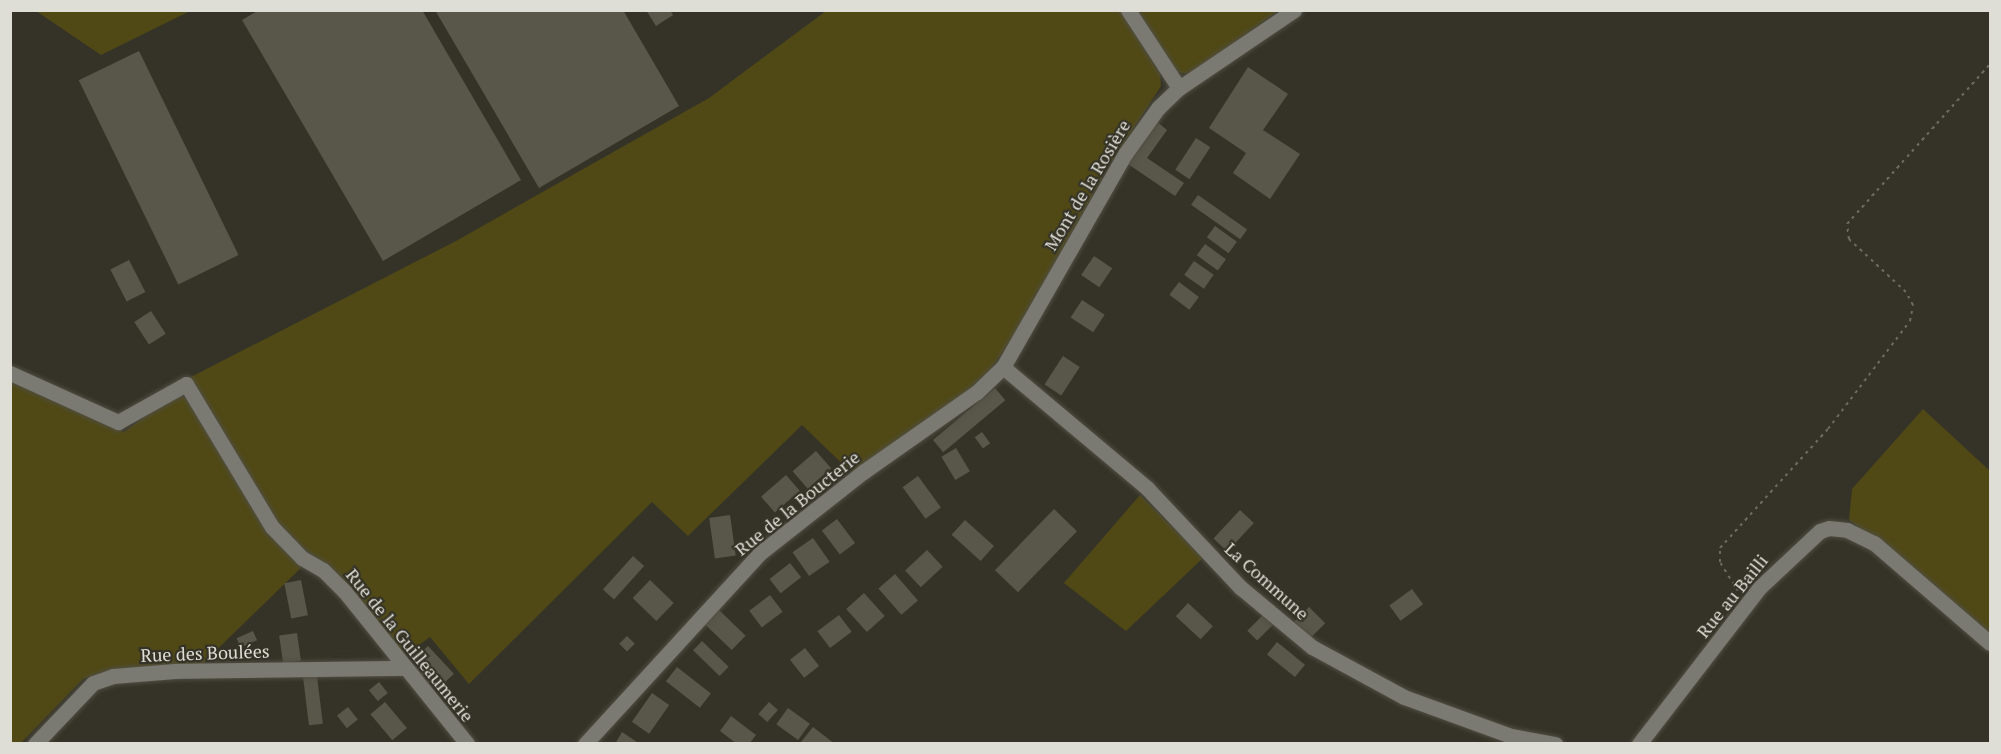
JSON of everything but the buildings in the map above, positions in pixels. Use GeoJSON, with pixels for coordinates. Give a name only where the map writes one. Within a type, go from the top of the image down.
{"type":"FeatureCollection","features":[{"type":"Feature","properties":{"kind":"street"},"geometry":{"type":"LineString","coordinates":[[1128,10],[1179,88]]}},
{"type":"Feature","properties":{"kind":"street","name":"Mont de la Rosière"},"geometry":{"type":"LineString","coordinates":[[1003,367],[1125,154],[1158,108],[1179,88],[1294,10]]}},
{"type":"Feature","properties":{"kind":"street","name":"Rue de la Boucterie"},"geometry":{"type":"LineString","coordinates":[[585,744],[760,554],[862,472],[977,393],[1003,367]]}},
{"type":"Feature","properties":{"kind":"street","name":"La Commune"},"geometry":{"type":"LineString","coordinates":[[1003,367],[1147,488],[1240,587],[1312,647],[1404,697],[1510,736],[1555,744]]}},
{"type":"Feature","properties":{"kind":"street","name":"Rue de la Guilleaumerie"},"geometry":{"type":"LineString","coordinates":[[10,373],[118,422],[186,384],[272,527],[302,558],[323,570],[345,592],[467,744]]}},
{"type":"Feature","properties":{"kind":"street","name":"Rue au Bailli"},"geometry":{"type":"LineString","coordinates":[[1639,744],[1759,588],[1820,531],[1829,528],[1847,530],[1874,543],[1990,643]]}},
{"type":"Feature","properties":{"kind":"street","name":"Rue des Boulées"},"geometry":{"type":"LineString","coordinates":[[35,744],[93,683],[113,676],[175,671],[404,668]]}},
{"type":"Feature","properties":{"kind":"path"},"geometry":{"type":"LineString","coordinates":[[1747,605],[1720,562],[1720,548],[1828,429],[1910,321],[1913,305],[1906,291],[1849,239],[1847,224],[1990,64]]}},
{"type":"Feature","properties":{"kind":"shaded area"},"geometry":{"type":"Polygon","coordinates":[[[36,11],[190,11],[101,55],[36,11]]]}},
{"type":"Feature","properties":{"kind":"shaded area"},"geometry":{"type":"Polygon","coordinates":[[[826,11],[1121,11],[1160,74],[1161,86],[1107,169],[1015,335],[990,370],[961,397],[852,473],[802,425],[688,536],[652,502],[469,684],[430,637],[401,658],[312,555],[286,534],[272,518],[189,378],[456,241],[709,98],[826,11]]]}},
{"type":"Feature","properties":{"kind":"shaded area"},"geometry":{"type":"Polygon","coordinates":[[[1138,11],[1278,11],[1189,74],[1176,72],[1138,11]]]}},
{"type":"Feature","properties":{"kind":"shaded area"},"geometry":{"type":"Polygon","coordinates":[[[11,379],[124,432],[176,394],[190,400],[305,564],[202,664],[105,671],[83,679],[21,743],[11,744],[11,379]]]}},
{"type":"Feature","properties":{"kind":"shaded area"},"geometry":{"type":"Polygon","coordinates":[[[1923,409],[1990,471],[1990,639],[1908,562],[1849,520],[1852,489],[1923,409]]]}},
{"type":"Feature","properties":{"kind":"shaded area"},"geometry":{"type":"Polygon","coordinates":[[[1140,495],[1203,558],[1126,631],[1064,583],[1140,495]]]}}]}
